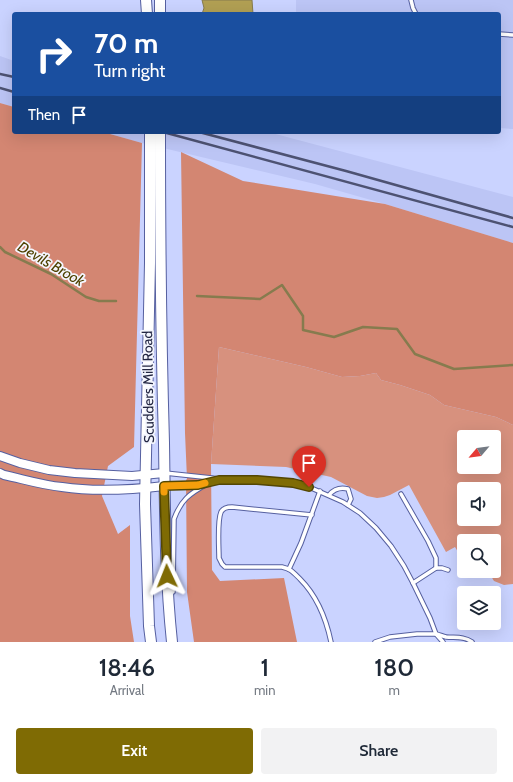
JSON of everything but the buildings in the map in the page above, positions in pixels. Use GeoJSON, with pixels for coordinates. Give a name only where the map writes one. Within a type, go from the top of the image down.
{"type":"FeatureCollection","features":[{"type":"Feature","properties":{"kind":"main road"},"geometry":{"type":"LineString","coordinates":[[146,0],[147,12]]}},
{"type":"Feature","properties":{"kind":"main road"},"geometry":{"type":"LineString","coordinates":[[160,0],[160,12]]}},
{"type":"Feature","properties":{"kind":"main road","name":"Scudders Mill Road"},"geometry":{"type":"LineString","coordinates":[[155,134],[164,486],[168,605],[172,642]]}},
{"type":"Feature","properties":{"kind":"main road","name":"Scudders Mill Road"},"geometry":{"type":"LineString","coordinates":[[151,642],[145,474],[150,263],[155,134]]}},
{"type":"Feature","properties":{"kind":"street"},"geometry":{"type":"LineString","coordinates":[[0,456],[20,463],[49,470],[75,473],[132,476],[164,473]]}},
{"type":"Feature","properties":{"kind":"street"},"geometry":{"type":"LineString","coordinates":[[0,473],[62,487],[106,490],[164,486]]}},
{"type":"Feature","properties":{"kind":"lane"},"geometry":{"type":"LineString","coordinates":[[411,0],[415,12]]}},
{"type":"Feature","properties":{"kind":"lane"},"geometry":{"type":"LineString","coordinates":[[501,34],[513,35]]}},
{"type":"Feature","properties":{"kind":"lane"},"geometry":{"type":"LineString","coordinates":[[164,473],[219,480]]}},
{"type":"Feature","properties":{"kind":"lane"},"geometry":{"type":"LineString","coordinates":[[168,605],[173,594],[174,520],[177,512],[181,504],[190,495],[208,484],[219,480]]}},
{"type":"Feature","properties":{"kind":"lane"},"geometry":{"type":"LineString","coordinates":[[164,486],[198,485],[219,480],[257,480],[293,483],[320,491],[348,505],[360,513],[376,528],[391,546],[413,583],[436,634],[443,642]]}},
{"type":"Feature","properties":{"kind":"lane"},"geometry":{"type":"LineString","coordinates":[[329,495],[342,487],[348,489],[351,499],[348,505]]}},
{"type":"Feature","properties":{"kind":"lane"},"geometry":{"type":"LineString","coordinates":[[289,569],[301,543],[320,491]]}},
{"type":"Feature","properties":{"kind":"lane"},"geometry":{"type":"LineString","coordinates":[[401,494],[428,541],[436,558],[436,568]]}},
{"type":"Feature","properties":{"kind":"lane"},"geometry":{"type":"LineString","coordinates":[[312,515],[232,507],[226,508],[222,511],[219,518],[219,558],[225,567],[282,567],[289,569],[308,586],[316,600],[328,630],[331,642]]}},
{"type":"Feature","properties":{"kind":"lane"},"geometry":{"type":"LineString","coordinates":[[413,583],[436,568],[448,570]]}},
{"type":"Feature","properties":{"kind":"lane"},"geometry":{"type":"LineString","coordinates":[[375,642],[390,637],[417,634],[436,634],[446,637],[461,637],[472,642]]}},
{"type":"Feature","properties":{"kind":"shaded area"},"geometry":{"type":"Polygon","coordinates":[[[202,0],[252,0],[253,12],[203,12],[204,8],[202,0]]]}},
{"type":"Feature","properties":{"kind":"shaded area"},"geometry":{"type":"Polygon","coordinates":[[[296,0],[513,0],[513,129],[501,128],[501,12],[296,12],[296,0]]]}},
{"type":"Feature","properties":{"kind":"shaded area"},"geometry":{"type":"Polygon","coordinates":[[[0,56],[12,60],[12,106],[0,103],[0,56]]]}},
{"type":"Feature","properties":{"kind":"shaded area"},"geometry":{"type":"Polygon","coordinates":[[[0,103],[12,106],[12,134],[110,134],[142,143],[134,447],[108,466],[102,496],[118,534],[130,525],[130,616],[134,642],[0,642],[0,103]]]}},
{"type":"Feature","properties":{"kind":"shaded area"},"geometry":{"type":"Polygon","coordinates":[[[110,134],[276,134],[513,197],[513,243],[315,184],[110,134]]]}},
{"type":"Feature","properties":{"kind":"shaded area"},"geometry":{"type":"Polygon","coordinates":[[[181,152],[243,181],[385,204],[513,243],[513,425],[496,417],[444,405],[430,395],[381,380],[376,373],[342,377],[219,347],[211,464],[212,570],[220,581],[284,578],[297,642],[194,642],[187,592],[187,479],[181,152]]]}},
{"type":"Feature","properties":{"kind":"shaded area"},"geometry":{"type":"Polygon","coordinates":[[[219,347],[342,377],[376,373],[381,380],[430,395],[444,405],[496,417],[513,425],[513,584],[504,585],[494,581],[492,578],[501,578],[501,534],[457,534],[457,550],[455,547],[446,552],[409,485],[390,495],[377,498],[367,496],[331,477],[286,467],[211,464],[219,347]]]}},
{"type":"Feature","properties":{"kind":"waterway","name":"Devils Brook"},"geometry":{"type":"LineString","coordinates":[[0,247],[5,252],[51,274],[86,297],[99,301],[116,301]]}},
{"type":"Feature","properties":{"kind":"waterway","name":"Devils Brook"},"geometry":{"type":"LineString","coordinates":[[197,296],[260,299],[282,285],[303,316],[303,330],[334,337],[363,327],[397,329],[415,354],[454,369],[513,365]]}},
{"type":"Feature","properties":{"kind":"railway"},"geometry":{"type":"LineString","coordinates":[[0,74],[12,77]]}},
{"type":"Feature","properties":{"kind":"railway"},"geometry":{"type":"LineString","coordinates":[[0,88],[12,91]]}},
{"type":"Feature","properties":{"kind":"railway"},"geometry":{"type":"LineString","coordinates":[[170,134],[513,227]]}},
{"type":"Feature","properties":{"kind":"railway"},"geometry":{"type":"LineString","coordinates":[[207,134],[513,218]]}},
{"type":"Feature","properties":{"kind":"slow traffic"},"geometry":{"type":"LineString","coordinates":[[164,492],[164,486],[198,485],[205,483]]}},
{"type":"Feature","properties":{"kind":"route"},"geometry":{"type":"LineString","coordinates":[[167,576],[164,486],[198,485],[219,480],[257,480],[293,483],[309,487]]}}]}
